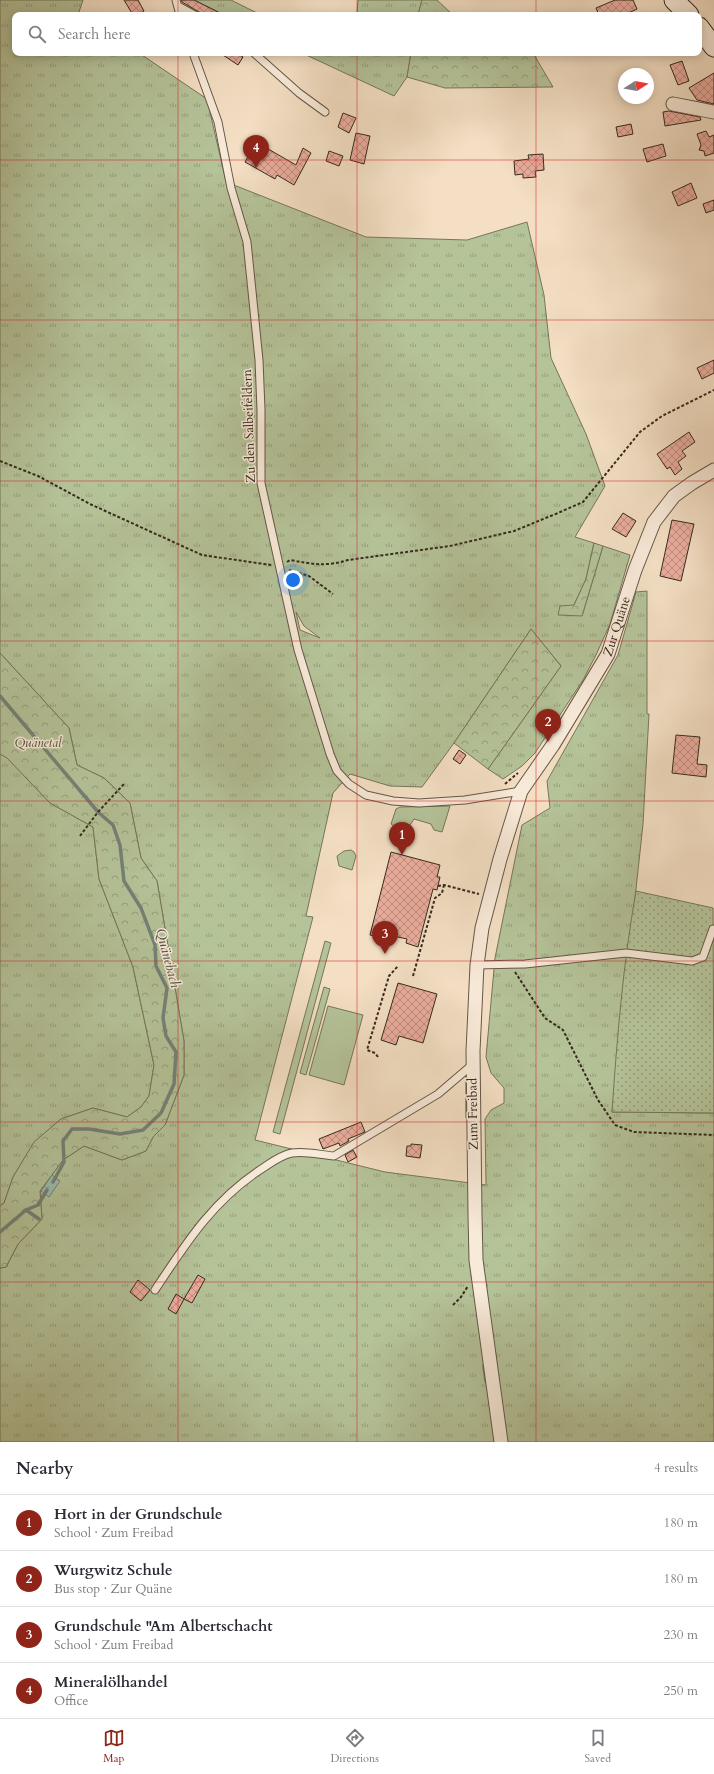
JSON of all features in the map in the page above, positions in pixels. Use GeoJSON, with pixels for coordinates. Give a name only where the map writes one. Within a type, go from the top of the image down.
{"type":"FeatureCollection","features":[{"type":"Feature","properties":{"kind":"street"},"geometry":{"type":"LineString","coordinates":[[674,0],[686,12]]}},
{"type":"Feature","properties":{"kind":"street"},"geometry":{"type":"LineString","coordinates":[[702,31],[714,47]]}},
{"type":"Feature","properties":{"kind":"street"},"geometry":{"type":"LineString","coordinates":[[673,104],[714,112]]}},
{"type":"Feature","properties":{"kind":"street","name":"Zur Quäne"},"geometry":{"type":"LineString","coordinates":[[521,791],[553,745],[608,654],[635,570],[654,522],[674,496],[714,470]]}},
{"type":"Feature","properties":{"kind":"street","name":"Zum Freibad"},"geometry":{"type":"LineString","coordinates":[[501,1442],[476,1260],[474,1092],[472,1065],[477,965],[482,928],[489,898],[521,791]]}},
{"type":"Feature","properties":{"kind":"lane"},"geometry":{"type":"LineString","coordinates":[[177,3],[190,12]]}},
{"type":"Feature","properties":{"kind":"lane","name":"Zu den Salbeifeldern"},"geometry":{"type":"LineString","coordinates":[[194,56],[218,122],[231,188],[247,242],[261,410],[261,483],[298,650],[330,754],[337,771],[348,784],[366,795],[393,801],[419,804],[465,800],[521,791]]}},
{"type":"Feature","properties":{"kind":"lane"},"geometry":{"type":"LineString","coordinates":[[257,56],[298,93],[325,112]]}},
{"type":"Feature","properties":{"kind":"lane"},"geometry":{"type":"LineString","coordinates":[[477,965],[510,964],[626,953],[692,961],[703,957],[713,929]]}},
{"type":"Feature","properties":{"kind":"lane"},"geometry":{"type":"LineString","coordinates":[[155,1290],[184,1246],[212,1210],[245,1180],[279,1157],[291,1153],[310,1152],[334,1156],[438,1094],[472,1065]]}},
{"type":"Feature","properties":{"kind":"path"},"geometry":{"type":"LineString","coordinates":[[279,568],[290,560],[313,564],[332,565],[348,560],[450,546],[514,531],[558,514],[583,502],[640,432],[662,416],[714,390]]}},
{"type":"Feature","properties":{"kind":"path"},"geometry":{"type":"LineString","coordinates":[[0,462],[38,476],[90,504],[202,555],[269,564],[309,576],[333,594]]}},
{"type":"Feature","properties":{"kind":"path"},"geometry":{"type":"LineString","coordinates":[[80,836],[98,812],[124,784]]}},
{"type":"Feature","properties":{"kind":"path"},"geometry":{"type":"LineString","coordinates":[[413,976],[435,898],[442,893],[444,885]]}},
{"type":"Feature","properties":{"kind":"path"},"geometry":{"type":"LineString","coordinates":[[438,886],[444,885],[477,894]]}},
{"type":"Feature","properties":{"kind":"path"},"geometry":{"type":"LineString","coordinates":[[510,964],[545,1018],[563,1030],[598,1100],[615,1125],[634,1132],[714,1135]]}},
{"type":"Feature","properties":{"kind":"path"},"geometry":{"type":"LineString","coordinates":[[378,1057],[375,1053],[367,1050],[389,976],[398,966]]}},
{"type":"Feature","properties":{"kind":"green space"},"geometry":{"type":"Polygon","coordinates":[[[0,0],[83,0],[79,12],[12,12],[12,56],[143,56],[207,99],[226,182],[366,237],[467,240],[527,222],[544,295],[551,358],[586,434],[605,486],[575,537],[594,543],[586,579],[574,605],[582,616],[603,546],[630,555],[610,624],[583,680],[535,753],[522,766],[503,779],[488,769],[561,666],[531,629],[454,743],[422,787],[390,786],[350,774],[333,793],[306,916],[313,917],[255,1140],[385,1172],[486,1185],[485,1119],[491,1110],[504,1103],[504,1088],[491,1073],[486,1057],[495,958],[522,825],[550,808],[547,781],[618,655],[636,592],[647,591],[647,714],[649,714],[643,824],[612,1112],[714,1113],[714,1442],[0,1442],[0,1268],[6,1267],[18,1244],[42,1219],[40,1191],[63,1160],[84,1146],[122,1160],[146,1151],[153,1137],[165,1125],[184,1075],[184,1041],[157,881],[141,858],[130,803],[104,778],[77,765],[69,728],[0,653],[0,0]],[[296,612],[300,630],[320,638],[304,626],[296,612]]]}},
{"type":"Feature","properties":{"kind":"green space"},"geometry":{"type":"Polygon","coordinates":[[[194,0],[231,0],[255,12],[218,12],[194,0]]]}},
{"type":"Feature","properties":{"kind":"green space"},"geometry":{"type":"Polygon","coordinates":[[[358,0],[422,0],[419,12],[357,12],[358,0]]]}},
{"type":"Feature","properties":{"kind":"green space"},"geometry":{"type":"Polygon","coordinates":[[[422,0],[437,0],[450,12],[419,12],[422,0]]]}},
{"type":"Feature","properties":{"kind":"green space"},"geometry":{"type":"Polygon","coordinates":[[[308,56],[410,56],[407,77],[394,96],[308,56]]]}},
{"type":"Feature","properties":{"kind":"green space"},"geometry":{"type":"Polygon","coordinates":[[[410,56],[535,56],[553,87],[445,88],[407,77],[410,56]]]}},
{"type":"Feature","properties":{"kind":"green space"},"geometry":{"type":"Polygon","coordinates":[[[594,543],[603,546],[582,616],[558,615],[560,606],[574,605],[586,579],[594,543]]]}},
{"type":"Feature","properties":{"kind":"green space"},"geometry":{"type":"Polygon","coordinates":[[[531,629],[561,666],[488,769],[454,743],[531,629]]]}},
{"type":"Feature","properties":{"kind":"green space","name":"Quänetal"},"geometry":{"type":"Polygon","coordinates":[[[0,653],[69,728],[77,765],[104,778],[130,803],[141,858],[157,881],[184,1041],[184,1075],[165,1125],[153,1137],[146,1151],[122,1160],[84,1146],[63,1160],[40,1191],[42,1219],[18,1244],[6,1267],[0,1268],[0,1206],[4,1203],[13,1177],[34,1142],[61,1119],[93,1108],[127,1117],[141,1107],[149,1096],[154,1065],[133,967],[99,879],[93,827],[50,803],[7,758],[0,754],[0,653]]]}},
{"type":"Feature","properties":{"kind":"green space"},"geometry":{"type":"Polygon","coordinates":[[[0,754],[7,757],[50,803],[93,827],[99,879],[133,967],[154,1065],[149,1096],[141,1107],[127,1117],[93,1108],[61,1119],[35,1142],[13,1177],[4,1203],[0,1206],[0,754]]]}},
{"type":"Feature","properties":{"kind":"green space"},"geometry":{"type":"Polygon","coordinates":[[[450,806],[442,832],[434,830],[431,824],[414,819],[410,825],[403,828],[399,840],[390,839],[394,826],[391,824],[396,809],[400,807],[450,806]]]}},
{"type":"Feature","properties":{"kind":"green space"},"geometry":{"type":"Polygon","coordinates":[[[351,850],[356,856],[352,870],[339,866],[337,856],[344,851],[351,850]]]}},
{"type":"Feature","properties":{"kind":"green space"},"geometry":{"type":"Polygon","coordinates":[[[636,891],[713,908],[714,1113],[612,1112],[627,946],[636,891]]]}},
{"type":"Feature","properties":{"kind":"green space"},"geometry":{"type":"Polygon","coordinates":[[[325,941],[331,943],[280,1134],[273,1132],[325,941]]]}},
{"type":"Feature","properties":{"kind":"green space"},"geometry":{"type":"Polygon","coordinates":[[[324,987],[330,989],[306,1075],[300,1073],[324,987]]]}},
{"type":"Feature","properties":{"kind":"green space"},"geometry":{"type":"Polygon","coordinates":[[[328,1006],[363,1015],[344,1085],[309,1075],[328,1006]]]}},
{"type":"Feature","properties":{"kind":"water"},"geometry":{"type":"Polygon","coordinates":[[[52,1175],[60,1181],[49,1197],[41,1191],[52,1175]]]}},
{"type":"Feature","properties":{"kind":"building"},"geometry":{"type":"Polygon","coordinates":[[[124,0],[138,0],[144,11],[131,12],[124,0]]]}},
{"type":"Feature","properties":{"kind":"building"},"geometry":{"type":"Polygon","coordinates":[[[181,0],[194,0],[218,12],[199,12],[181,0]]]}},
{"type":"Feature","properties":{"kind":"building"},"geometry":{"type":"Polygon","coordinates":[[[615,0],[633,0],[637,9],[630,12],[598,12],[596,8],[615,0]]]}},
{"type":"Feature","properties":{"kind":"building"},"geometry":{"type":"Polygon","coordinates":[[[224,56],[243,57],[238,65],[224,56]]]}},
{"type":"Feature","properties":{"kind":"building"},"geometry":{"type":"Polygon","coordinates":[[[682,61],[689,81],[678,85],[670,65],[682,61]]]}},
{"type":"Feature","properties":{"kind":"building"},"geometry":{"type":"Polygon","coordinates":[[[714,73],[714,104],[697,100],[689,88],[714,73]]]}},
{"type":"Feature","properties":{"kind":"building"},"geometry":{"type":"Polygon","coordinates":[[[669,111],[700,117],[701,120],[665,126],[663,112],[669,111]]]}},
{"type":"Feature","properties":{"kind":"building"},"geometry":{"type":"Polygon","coordinates":[[[343,113],[356,118],[349,133],[338,127],[343,113]]]}},
{"type":"Feature","properties":{"kind":"building"},"geometry":{"type":"Polygon","coordinates":[[[631,124],[633,134],[618,137],[616,127],[631,124]]]}},
{"type":"Feature","properties":{"kind":"building"},"geometry":{"type":"Polygon","coordinates":[[[706,131],[709,137],[714,135],[714,153],[705,156],[704,151],[699,150],[701,145],[697,134],[706,131]]]}},
{"type":"Feature","properties":{"kind":"building"},"geometry":{"type":"Polygon","coordinates":[[[356,133],[370,136],[364,164],[350,160],[356,133]]]}},
{"type":"Feature","properties":{"kind":"building"},"geometry":{"type":"Polygon","coordinates":[[[256,142],[296,165],[303,148],[311,153],[294,185],[277,175],[275,179],[245,162],[256,142]]]}},
{"type":"Feature","properties":{"kind":"building"},"geometry":{"type":"Polygon","coordinates":[[[663,144],[666,156],[647,162],[643,149],[663,144]]]}},
{"type":"Feature","properties":{"kind":"building"},"geometry":{"type":"Polygon","coordinates":[[[329,151],[343,156],[339,166],[326,161],[329,151]]]}},
{"type":"Feature","properties":{"kind":"building"},"geometry":{"type":"Polygon","coordinates":[[[543,154],[544,170],[535,171],[536,177],[523,178],[523,174],[515,175],[514,161],[529,159],[528,155],[543,154]]]}},
{"type":"Feature","properties":{"kind":"building"},"geometry":{"type":"Polygon","coordinates":[[[691,183],[697,198],[678,206],[672,192],[691,183]]]}},
{"type":"Feature","properties":{"kind":"building"},"geometry":{"type":"Polygon","coordinates":[[[714,200],[714,210],[706,213],[703,204],[714,200]]]}},
{"type":"Feature","properties":{"kind":"building"},"geometry":{"type":"Polygon","coordinates":[[[714,360],[714,373],[702,379],[697,368],[714,360]]]}},
{"type":"Feature","properties":{"kind":"building"},"geometry":{"type":"Polygon","coordinates":[[[689,432],[695,442],[682,451],[686,456],[678,462],[682,469],[675,475],[670,467],[667,469],[657,454],[689,432]]]}},
{"type":"Feature","properties":{"kind":"building"},"geometry":{"type":"Polygon","coordinates":[[[623,513],[636,521],[626,537],[612,529],[623,513]]]}},
{"type":"Feature","properties":{"kind":"building"},"geometry":{"type":"Polygon","coordinates":[[[672,520],[694,524],[681,581],[660,576],[672,520]]]}},
{"type":"Feature","properties":{"kind":"building"},"geometry":{"type":"Polygon","coordinates":[[[676,735],[700,737],[697,764],[707,765],[706,777],[672,773],[676,735]]]}},
{"type":"Feature","properties":{"kind":"building"},"geometry":{"type":"Polygon","coordinates":[[[459,750],[466,755],[460,764],[453,759],[459,750]]]}},
{"type":"Feature","properties":{"kind":"building"},"geometry":{"type":"Polygon","coordinates":[[[391,852],[440,865],[437,877],[440,877],[437,890],[433,889],[418,947],[406,943],[407,939],[389,935],[388,939],[370,935],[391,852]]]}},
{"type":"Feature","properties":{"kind":"building"},"geometry":{"type":"Polygon","coordinates":[[[398,983],[437,994],[423,1043],[399,1036],[396,1045],[381,1040],[398,983]]]}},
{"type":"Feature","properties":{"kind":"building"},"geometry":{"type":"Polygon","coordinates":[[[361,1122],[365,1132],[348,1139],[349,1141],[340,1146],[339,1143],[323,1149],[319,1139],[361,1122]]]}},
{"type":"Feature","properties":{"kind":"building"},"geometry":{"type":"Polygon","coordinates":[[[411,1144],[422,1145],[420,1158],[406,1156],[407,1146],[411,1146],[411,1144]]]}},
{"type":"Feature","properties":{"kind":"building"},"geometry":{"type":"Polygon","coordinates":[[[353,1150],[357,1157],[348,1162],[345,1155],[353,1150]]]}},
{"type":"Feature","properties":{"kind":"building"},"geometry":{"type":"Polygon","coordinates":[[[198,1275],[205,1279],[192,1303],[184,1299],[198,1275]]]}},
{"type":"Feature","properties":{"kind":"building"},"geometry":{"type":"Polygon","coordinates":[[[138,1280],[150,1290],[141,1301],[130,1292],[138,1280]]]}},
{"type":"Feature","properties":{"kind":"building"},"geometry":{"type":"Polygon","coordinates":[[[176,1294],[184,1299],[176,1314],[168,1309],[176,1294]]]}},
{"type":"Feature","properties":{"kind":"waterway","name":"Quänebach"},"geometry":{"type":"LineString","coordinates":[[0,696],[98,812],[113,825],[120,845],[124,881],[141,908],[155,945],[156,966],[167,988],[163,1018],[166,1036],[176,1052],[174,1084],[161,1113],[143,1130],[120,1134],[89,1129],[72,1129],[63,1141],[64,1162],[53,1182]]}},
{"type":"Feature","properties":{"kind":"waterway"},"geometry":{"type":"LineString","coordinates":[[467,1076],[467,1117]]}},
{"type":"Feature","properties":{"kind":"waterway","name":"Quänebach"},"geometry":{"type":"LineString","coordinates":[[0,1232],[26,1210],[38,1205],[47,1190]]}},
{"type":"Feature","properties":{"kind":"waterway"},"geometry":{"type":"LineString","coordinates":[[26,1210],[39,1219]]}},
{"type":"Feature","properties":{"kind":"waterway"},"geometry":{"type":"LineString","coordinates":[[484,1367],[486,1381]]}},
{"type":"Feature","properties":{"kind":"place","name":"Mineralölhandel"},"geometry":{"type":"Point","coordinates":[256,168]}},
{"type":"Feature","properties":{"kind":"place","name":"Wurgwitz Schule"},"geometry":{"type":"Point","coordinates":[548,742]}},
{"type":"Feature","properties":{"kind":"place","name":"Hort in der Grundschule"},"geometry":{"type":"Point","coordinates":[402,855]}},
{"type":"Feature","properties":{"kind":"place","name":"Grundschule \"Am Albertschacht"},"geometry":{"type":"Point","coordinates":[385,954]}}]}
